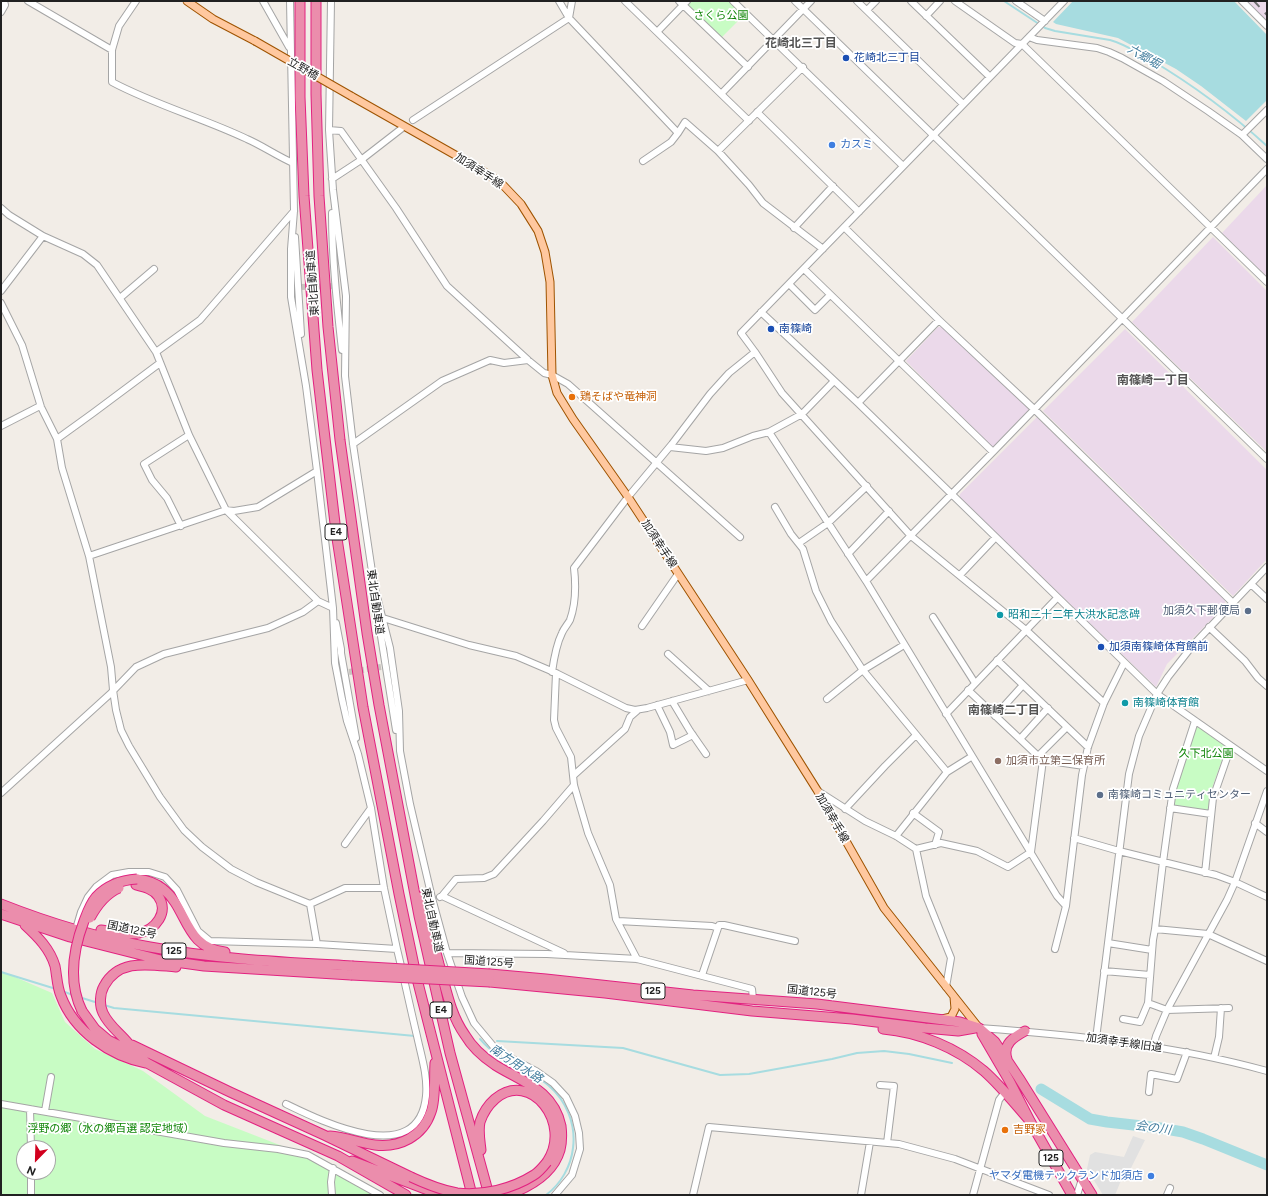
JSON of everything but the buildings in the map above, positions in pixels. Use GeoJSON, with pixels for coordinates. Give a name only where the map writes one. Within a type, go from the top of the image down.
{"type":"FeatureCollection","features":[{"type":"Feature","properties":{"kind":"highway","name":"東北自動車道"},"geometry":{"type":"LineString","coordinates":[[300,1],[300,97],[304,204],[317,370],[333,508],[363,707],[381,808],[416,975],[472,1195]]}},
{"type":"Feature","properties":{"kind":"highway","name":"東北自動車道"},"geometry":{"type":"LineString","coordinates":[[316,1],[316,94],[319,196],[328,327],[339,433],[378,705],[418,916],[450,1053],[489,1195]]}},
{"type":"Feature","properties":{"kind":"highway"},"geometry":{"type":"LineString","coordinates":[[283,962],[270,957],[218,952],[193,935],[173,899],[163,889],[148,881],[120,881],[105,889],[96,897],[88,911],[76,942],[74,960],[75,989],[95,1029],[108,1040],[138,1055],[147,1063],[224,1105],[338,1156],[410,1180],[458,1193],[482,1193],[501,1190],[536,1174],[558,1157],[562,1137],[558,1116],[552,1104],[539,1090],[494,1064],[478,1052],[457,1023],[406,852]]}},
{"type":"Feature","properties":{"kind":"highway"},"geometry":{"type":"LineString","coordinates":[[90,933],[102,930],[121,933],[138,933],[147,930],[157,923],[162,912],[159,896],[137,882]]}},
{"type":"Feature","properties":{"kind":"highway","name":"国道125号"},"geometry":{"type":"LineString","coordinates":[[1,904],[25,914],[76,929],[149,947],[205,955],[351,970]]}},
{"type":"Feature","properties":{"kind":"highway","name":"国道125号"},"geometry":{"type":"LineString","coordinates":[[1,914],[21,922],[70,937],[161,960],[204,966],[351,970],[490,978],[546,979],[693,995],[817,1004],[960,1022],[979,1028],[995,1042],[1092,1195]]}},
{"type":"Feature","properties":{"kind":"highway"},"geometry":{"type":"LineString","coordinates":[[21,922],[48,949],[54,965],[60,995],[66,1008],[76,1022],[86,1033],[103,1046],[133,1061],[147,1063]]}},
{"type":"Feature","properties":{"kind":"highway"},"geometry":{"type":"LineString","coordinates":[[128,1043],[112,1028],[102,1011],[100,992],[110,978],[117,971],[128,966],[146,965],[191,968],[204,966]]}},
{"type":"Feature","properties":{"kind":"highway","name":"国道125号"},"geometry":{"type":"LineString","coordinates":[[490,978],[752,1011],[852,1019],[958,1031],[979,1028]]}},
{"type":"Feature","properties":{"kind":"highway"},"geometry":{"type":"LineString","coordinates":[[85,1010],[106,1032],[118,1040],[128,1043],[324,1135],[440,1195]]}},
{"type":"Feature","properties":{"kind":"highway"},"geometry":{"type":"LineString","coordinates":[[752,1011],[888,1029],[916,1035],[944,1046],[960,1054],[984,1071],[1030,1121]]}},
{"type":"Feature","properties":{"kind":"highway","name":"125"},"geometry":{"type":"LineString","coordinates":[[979,1028],[1072,1195]]}},
{"type":"Feature","properties":{"kind":"highway"},"geometry":{"type":"LineString","coordinates":[[1009,1064],[1006,1055],[1008,1044],[1011,1040],[1025,1031]]}},
{"type":"Feature","properties":{"kind":"highway"},"geometry":{"type":"LineString","coordinates":[[324,1135],[343,1137],[375,1145],[394,1145],[411,1139],[424,1127],[432,1111],[436,1055]]}},
{"type":"Feature","properties":{"kind":"highway"},"geometry":{"type":"LineString","coordinates":[[482,1168],[480,1128],[482,1116],[486,1108],[497,1097],[514,1091],[530,1094],[537,1098],[548,1109],[554,1124],[555,1140],[550,1164],[539,1179],[522,1189],[507,1195]]}},
{"type":"Feature","properties":{"kind":"highway"},"geometry":{"type":"LineString","coordinates":[[338,1156],[406,1195]]}},
{"type":"Feature","properties":{"kind":"main road","name":"立野橋"},"geometry":{"type":"LineString","coordinates":[[187,1],[213,19],[255,41],[351,96]]}},
{"type":"Feature","properties":{"kind":"main road","name":"加須幸手線"},"geometry":{"type":"LineString","coordinates":[[351,96],[480,169],[502,184],[521,204],[538,231],[545,252],[550,282],[552,376],[557,393],[573,420],[628,497],[748,680],[817,790],[884,908],[979,1028]]}},
{"type":"Feature","properties":{"kind":"main road"},"geometry":{"type":"LineString","coordinates":[[940,1019],[951,1017],[954,1012],[954,997]]}},
{"type":"Feature","properties":{"kind":"street"},"geometry":{"type":"LineString","coordinates":[[1,12],[5,5],[4,1]]}},
{"type":"Feature","properties":{"kind":"street"},"geometry":{"type":"LineString","coordinates":[[28,1],[112,50]]}},
{"type":"Feature","properties":{"kind":"street"},"geometry":{"type":"LineString","coordinates":[[136,1],[119,26],[112,50],[112,82],[160,104],[248,139],[276,156],[292,163]]}},
{"type":"Feature","properties":{"kind":"street"},"geometry":{"type":"LineString","coordinates":[[263,1],[290,48]]}},
{"type":"Feature","properties":{"kind":"street"},"geometry":{"type":"LineString","coordinates":[[290,1],[292,163],[301,325],[301,355]]}},
{"type":"Feature","properties":{"kind":"street"},"geometry":{"type":"LineString","coordinates":[[331,1],[329,130],[333,190],[346,296],[345,376]]}},
{"type":"Feature","properties":{"kind":"street"},"geometry":{"type":"LineString","coordinates":[[559,1],[569,18],[678,133]]}},
{"type":"Feature","properties":{"kind":"street"},"geometry":{"type":"LineString","coordinates":[[413,120],[569,18],[572,1]]}},
{"type":"Feature","properties":{"kind":"street"},"geometry":{"type":"LineString","coordinates":[[626,1],[748,121]]}},
{"type":"Feature","properties":{"kind":"street"},"geometry":{"type":"LineString","coordinates":[[733,1],[803,67],[903,166]]}},
{"type":"Feature","properties":{"kind":"street"},"geometry":{"type":"LineString","coordinates":[[795,1],[932,136],[1267,459]]}},
{"type":"Feature","properties":{"kind":"street"},"geometry":{"type":"LineString","coordinates":[[722,94],[811,1]]}},
{"type":"Feature","properties":{"kind":"street"},"geometry":{"type":"LineString","coordinates":[[858,1],[963,104]]}},
{"type":"Feature","properties":{"kind":"street"},"geometry":{"type":"LineString","coordinates":[[867,10],[876,1]]}},
{"type":"Feature","properties":{"kind":"street"},"geometry":{"type":"LineString","coordinates":[[911,1],[990,77]]}},
{"type":"Feature","properties":{"kind":"street"},"geometry":{"type":"LineString","coordinates":[[926,16],[940,1]]}},
{"type":"Feature","properties":{"kind":"street"},"geometry":{"type":"LineString","coordinates":[[955,1],[1015,43],[1022,44],[1267,282]]}},
{"type":"Feature","properties":{"kind":"street"},"geometry":{"type":"LineString","coordinates":[[1016,1],[1045,21]]}},
{"type":"Feature","properties":{"kind":"street"},"geometry":{"type":"LineString","coordinates":[[1064,1],[741,333],[756,352],[782,393],[911,536],[1026,630],[1104,703]]}},
{"type":"Feature","properties":{"kind":"street"},"geometry":{"type":"LineString","coordinates":[[1242,1],[1267,26]]}},
{"type":"Feature","properties":{"kind":"street"},"geometry":{"type":"LineString","coordinates":[[657,32],[683,2],[748,67]]}},
{"type":"Feature","properties":{"kind":"street"},"geometry":{"type":"LineString","coordinates":[[1029,37],[1037,40],[1097,48],[1109,52],[1163,81],[1242,135],[1267,159]]}},
{"type":"Feature","properties":{"kind":"street"},"geometry":{"type":"LineString","coordinates":[[718,152],[803,67]]}},
{"type":"Feature","properties":{"kind":"street"},"geometry":{"type":"LineString","coordinates":[[1242,135],[1267,110]]}},
{"type":"Feature","properties":{"kind":"street"},"geometry":{"type":"LineString","coordinates":[[757,112],[859,212]]}},
{"type":"Feature","properties":{"kind":"street"},"geometry":{"type":"LineString","coordinates":[[643,161],[671,142],[685,122],[718,152],[750,185],[763,203],[823,249]]}},
{"type":"Feature","properties":{"kind":"street"},"geometry":{"type":"LineString","coordinates":[[332,179],[401,129]]}},
{"type":"Feature","properties":{"kind":"street"},"geometry":{"type":"LineString","coordinates":[[329,130],[340,131],[396,208],[447,286],[544,373],[568,384],[740,537]]}},
{"type":"Feature","properties":{"kind":"street"},"geometry":{"type":"LineString","coordinates":[[866,582],[1267,169]]}},
{"type":"Feature","properties":{"kind":"street"},"geometry":{"type":"LineString","coordinates":[[794,228],[833,186]]}},
{"type":"Feature","properties":{"kind":"street"},"geometry":{"type":"LineString","coordinates":[[333,190],[332,230],[335,285],[353,444],[380,618],[383,666],[410,804],[432,898],[447,952],[462,997],[474,1023],[494,1047],[509,1057],[536,1071],[553,1083],[566,1097],[575,1116],[579,1133],[580,1149],[572,1175],[555,1195]]}},
{"type":"Feature","properties":{"kind":"street"},"geometry":{"type":"LineString","coordinates":[[1,208],[9,215],[43,236],[83,254],[97,265],[156,352],[189,435],[226,510],[318,601],[333,608]]}},
{"type":"Feature","properties":{"kind":"street"},"geometry":{"type":"LineString","coordinates":[[156,352],[200,320],[294,211]]}},
{"type":"Feature","properties":{"kind":"street"},"geometry":{"type":"LineString","coordinates":[[294,211],[291,249],[291,298],[301,355],[317,471],[333,608],[335,662],[347,721],[358,754]]}},
{"type":"Feature","properties":{"kind":"street"},"geometry":{"type":"LineString","coordinates":[[844,227],[1233,603]]}},
{"type":"Feature","properties":{"kind":"street"},"geometry":{"type":"LineString","coordinates":[[1,291],[43,236]]}},
{"type":"Feature","properties":{"kind":"street"},"geometry":{"type":"LineString","coordinates":[[120,298],[154,269]]}},
{"type":"Feature","properties":{"kind":"street"},"geometry":{"type":"LineString","coordinates":[[804,269],[993,452]]}},
{"type":"Feature","properties":{"kind":"street"},"geometry":{"type":"LineString","coordinates":[[789,284],[816,310],[830,295]]}},
{"type":"Feature","properties":{"kind":"street"},"geometry":{"type":"LineString","coordinates":[[1,303],[22,345],[40,406],[57,439],[62,468],[89,556],[111,667],[113,690],[121,730],[160,797],[184,830],[202,847],[231,869],[256,882],[310,904],[345,888],[384,888]]}},
{"type":"Feature","properties":{"kind":"street"},"geometry":{"type":"LineString","coordinates":[[761,312],[1157,694],[1267,771]]}},
{"type":"Feature","properties":{"kind":"street"},"geometry":{"type":"LineString","coordinates":[[858,404],[939,320]]}},
{"type":"Feature","properties":{"kind":"street"},"geometry":{"type":"LineString","coordinates":[[637,959],[618,921],[610,885],[588,833],[574,785],[571,757],[559,734],[554,720],[555,652],[573,609],[576,587],[574,568],[710,394],[729,373],[756,352]]}},
{"type":"Feature","properties":{"kind":"street"},"geometry":{"type":"LineString","coordinates":[[353,444],[442,381],[490,360],[504,363],[528,360]]}},
{"type":"Feature","properties":{"kind":"street"},"geometry":{"type":"LineString","coordinates":[[57,439],[160,363]]}},
{"type":"Feature","properties":{"kind":"street"},"geometry":{"type":"LineString","coordinates":[[670,447],[706,451],[723,448],[753,436],[769,432],[802,414],[834,381]]}},
{"type":"Feature","properties":{"kind":"street"},"geometry":{"type":"LineString","coordinates":[[1,426],[40,406]]}},
{"type":"Feature","properties":{"kind":"street"},"geometry":{"type":"LineString","coordinates":[[769,432],[866,582],[971,757],[1057,896],[1066,906]]}},
{"type":"Feature","properties":{"kind":"street"},"geometry":{"type":"LineString","coordinates":[[181,526],[167,498],[152,480],[144,464],[189,435]]}},
{"type":"Feature","properties":{"kind":"street"},"geometry":{"type":"LineString","coordinates":[[89,556],[226,510],[234,512],[258,507],[317,471]]}},
{"type":"Feature","properties":{"kind":"street"},"geometry":{"type":"LineString","coordinates":[[798,543],[828,523],[867,486]]}},
{"type":"Feature","properties":{"kind":"street"},"geometry":{"type":"LineString","coordinates":[[775,507],[791,534],[803,549],[816,591],[831,622],[863,670],[947,772]]}},
{"type":"Feature","properties":{"kind":"street"},"geometry":{"type":"LineString","coordinates":[[848,554],[889,511]]}},
{"type":"Feature","properties":{"kind":"street"},"geometry":{"type":"LineString","coordinates":[[960,575],[995,538]]}},
{"type":"Feature","properties":{"kind":"street"},"geometry":{"type":"LineString","coordinates":[[1096,1039],[1129,774],[1139,736],[1157,694],[1180,659],[1267,567]]}},
{"type":"Feature","properties":{"kind":"street"},"geometry":{"type":"LineString","coordinates":[[642,626],[678,574]]}},
{"type":"Feature","properties":{"kind":"street"},"geometry":{"type":"LineString","coordinates":[[1251,584],[1267,599]]}},
{"type":"Feature","properties":{"kind":"street"},"geometry":{"type":"LineString","coordinates":[[946,714],[1057,598]]}},
{"type":"Feature","properties":{"kind":"street"},"geometry":{"type":"LineString","coordinates":[[1,793],[136,667],[164,654],[268,628],[303,612],[318,601]]}},
{"type":"Feature","properties":{"kind":"street"},"geometry":{"type":"LineString","coordinates":[[286,1104],[325,1122],[376,1138],[398,1134],[411,1127],[421,1114],[426,1095],[424,1067],[384,888],[371,808],[358,754],[347,673],[333,608]]}},
{"type":"Feature","properties":{"kind":"street"},"geometry":{"type":"LineString","coordinates":[[933,617],[974,684]]}},
{"type":"Feature","properties":{"kind":"street"},"geometry":{"type":"LineString","coordinates":[[380,618],[469,645],[516,656],[626,708],[638,710],[748,680]]}},
{"type":"Feature","properties":{"kind":"street"},"geometry":{"type":"LineString","coordinates":[[380,618],[390,648],[399,711],[400,751]]}},
{"type":"Feature","properties":{"kind":"street"},"geometry":{"type":"LineString","coordinates":[[1209,628],[1245,661],[1258,678],[1267,686]]}},
{"type":"Feature","properties":{"kind":"street"},"geometry":{"type":"LineString","coordinates":[[827,699],[863,670],[904,645]]}},
{"type":"Feature","properties":{"kind":"street"},"geometry":{"type":"LineString","coordinates":[[668,654],[709,691]]}},
{"type":"Feature","properties":{"kind":"street"},"geometry":{"type":"LineString","coordinates":[[997,660],[1088,747]]}},
{"type":"Feature","properties":{"kind":"street"},"geometry":{"type":"LineString","coordinates":[[1055,949],[1066,906],[1074,838],[1088,747],[1104,703],[1124,663]]}},
{"type":"Feature","properties":{"kind":"street"},"geometry":{"type":"LineString","coordinates":[[995,716],[1023,685]]}},
{"type":"Feature","properties":{"kind":"street"},"geometry":{"type":"LineString","coordinates":[[968,690],[1040,758],[1084,766]]}},
{"type":"Feature","properties":{"kind":"street"},"geometry":{"type":"LineString","coordinates":[[672,701],[706,754]]}},
{"type":"Feature","properties":{"kind":"street"},"geometry":{"type":"LineString","coordinates":[[657,705],[670,732],[673,745],[693,735]]}},
{"type":"Feature","properties":{"kind":"street"},"geometry":{"type":"LineString","coordinates":[[1020,739],[1048,708]]}},
{"type":"Feature","properties":{"kind":"street"},"geometry":{"type":"LineString","coordinates":[[574,775],[625,729],[630,717],[638,710]]}},
{"type":"Feature","properties":{"kind":"street"},"geometry":{"type":"LineString","coordinates":[[1123,1019],[1140,1022],[1148,1003],[1152,950],[1162,862],[1173,789],[1195,721]]}},
{"type":"Feature","properties":{"kind":"street"},"geometry":{"type":"LineString","coordinates":[[817,790],[845,809],[896,836],[916,849],[941,843],[977,851],[1008,868],[1031,852],[1040,758],[1067,727]]}},
{"type":"Feature","properties":{"kind":"street"},"geometry":{"type":"LineString","coordinates":[[845,809],[916,735]]}},
{"type":"Feature","properties":{"kind":"street"},"geometry":{"type":"LineString","coordinates":[[1205,873],[1213,798],[1231,746]]}},
{"type":"Feature","properties":{"kind":"street"},"geometry":{"type":"LineString","coordinates":[[896,836],[947,772],[971,757]]}},
{"type":"Feature","properties":{"kind":"street"},"geometry":{"type":"LineString","coordinates":[[442,896],[456,879],[484,878],[494,874],[574,785]]}},
{"type":"Feature","properties":{"kind":"street"},"geometry":{"type":"LineString","coordinates":[[1153,1047],[1156,1036],[1168,1010],[1227,900],[1235,882],[1267,791]]}},
{"type":"Feature","properties":{"kind":"street"},"geometry":{"type":"LineString","coordinates":[[344,844],[371,808]]}},
{"type":"Feature","properties":{"kind":"street"},"geometry":{"type":"LineString","coordinates":[[1170,808],[1211,814]]}},
{"type":"Feature","properties":{"kind":"street"},"geometry":{"type":"LineString","coordinates":[[913,813],[940,832],[935,845]]}},
{"type":"Feature","properties":{"kind":"street"},"geometry":{"type":"LineString","coordinates":[[1255,823],[1267,832]]}},
{"type":"Feature","properties":{"kind":"street"},"geometry":{"type":"LineString","coordinates":[[1074,838],[1235,882],[1267,898]]}},
{"type":"Feature","properties":{"kind":"street"},"geometry":{"type":"LineString","coordinates":[[916,849],[926,896],[951,958],[946,987]]}},
{"type":"Feature","properties":{"kind":"street"},"geometry":{"type":"LineString","coordinates":[[76,929],[81,912],[88,897],[96,886],[112,875],[130,872],[150,872],[165,877],[177,890],[198,932],[210,941],[317,944],[397,949]]}},
{"type":"Feature","properties":{"kind":"street"},"geometry":{"type":"LineString","coordinates":[[432,898],[442,896],[567,955]]}},
{"type":"Feature","properties":{"kind":"street"},"geometry":{"type":"LineString","coordinates":[[310,904],[317,944]]}},
{"type":"Feature","properties":{"kind":"street"},"geometry":{"type":"LineString","coordinates":[[618,921],[712,926],[718,928]]}},
{"type":"Feature","properties":{"kind":"street"},"geometry":{"type":"LineString","coordinates":[[702,975],[720,925],[794,942]]}},
{"type":"Feature","properties":{"kind":"street"},"geometry":{"type":"LineString","coordinates":[[1155,929],[1208,934],[1267,960]]}},
{"type":"Feature","properties":{"kind":"street"},"geometry":{"type":"LineString","coordinates":[[1108,943],[1152,950]]}},
{"type":"Feature","properties":{"kind":"street"},"geometry":{"type":"LineString","coordinates":[[447,952],[567,955],[637,959],[752,989],[753,999]]}},
{"type":"Feature","properties":{"kind":"street"},"geometry":{"type":"LineString","coordinates":[[1104,971],[1150,976]]}},
{"type":"Feature","properties":{"kind":"street"},"geometry":{"type":"LineString","coordinates":[[1148,1003],[1168,1010],[1229,1008]]}},
{"type":"Feature","properties":{"kind":"street"},"geometry":{"type":"LineString","coordinates":[[1214,1058],[1219,1037],[1221,1008]]}},
{"type":"Feature","properties":{"kind":"street","name":"加須幸手線旧道"},"geometry":{"type":"LineString","coordinates":[[979,1028],[1025,1031],[1153,1047],[1187,1052],[1266,1069]]}},
{"type":"Feature","properties":{"kind":"street"},"geometry":{"type":"LineString","coordinates":[[1149,1092],[1151,1074],[1177,1079],[1187,1052]]}},
{"type":"Feature","properties":{"kind":"street"},"geometry":{"type":"LineString","coordinates":[[45,1111],[51,1077]]}},
{"type":"Feature","properties":{"kind":"street"},"geometry":{"type":"LineString","coordinates":[[880,1085],[894,1086],[887,1143]]}},
{"type":"Feature","properties":{"kind":"street"},"geometry":{"type":"LineString","coordinates":[[973,1195],[999,1100],[1004,1092]]}},
{"type":"Feature","properties":{"kind":"street"},"geometry":{"type":"LineString","coordinates":[[1,1104],[224,1143],[278,1149],[308,1155],[334,1168],[380,1195]]}},
{"type":"Feature","properties":{"kind":"street"},"geometry":{"type":"LineString","coordinates":[[30,1109],[31,1140]]}},
{"type":"Feature","properties":{"kind":"street"},"geometry":{"type":"LineString","coordinates":[[693,1195],[709,1127],[899,1144],[955,1159],[980,1170],[1028,1186],[1049,1195]]}},
{"type":"Feature","properties":{"kind":"street"},"geometry":{"type":"LineString","coordinates":[[861,1195],[870,1142]]}},
{"type":"Feature","properties":{"kind":"street"},"geometry":{"type":"LineString","coordinates":[[332,1195],[331,1182],[334,1168]]}},
{"type":"Feature","properties":{"kind":"street"},"geometry":{"type":"LineString","coordinates":[[1077,1195],[1082,1179]]}},
{"type":"Feature","properties":{"kind":"street"},"geometry":{"type":"LineString","coordinates":[[31,1180],[31,1195]]}},
{"type":"Feature","properties":{"kind":"street"},"geometry":{"type":"LineString","coordinates":[[1167,1195],[1170,1188]]}},
{"type":"Feature","properties":{"kind":"shaded area"},"geometry":{"type":"Polygon","coordinates":[[[1246,1],[1267,1],[1267,22],[1246,1]]]}},
{"type":"Feature","properties":{"kind":"shaded area"},"geometry":{"type":"Polygon","coordinates":[[[1267,185],[1267,277],[1222,233],[1267,185]]]}},
{"type":"Feature","properties":{"kind":"shaded area"},"geometry":{"type":"Polygon","coordinates":[[[1213,237],[1267,291],[1267,452],[1132,322],[1213,237]]]}},
{"type":"Feature","properties":{"kind":"shaded area"},"geometry":{"type":"Polygon","coordinates":[[[938,327],[942,327],[1031,411],[994,449],[906,361],[938,327]]]}},
{"type":"Feature","properties":{"kind":"shaded area"},"geometry":{"type":"Polygon","coordinates":[[[1125,329],[1267,470],[1267,559],[1233,596],[1043,411],[1125,329]]]}},
{"type":"Feature","properties":{"kind":"shaded area"},"geometry":{"type":"Polygon","coordinates":[[[1037,417],[1225,600],[1225,606],[1167,664],[1156,687],[960,498],[960,494],[1037,417]]]}},
{"type":"Feature","properties":{"kind":"shaded area"},"geometry":{"type":"Polygon","coordinates":[[[1133,1136],[1145,1140],[1130,1170],[1125,1171],[1115,1195],[1103,1195],[1087,1169],[1090,1155],[1095,1152],[1124,1157],[1133,1136]]]}},
{"type":"Feature","properties":{"kind":"green space","name":"さくら公園"},"geometry":{"type":"Polygon","coordinates":[[[690,1],[730,1],[744,15],[721,38],[688,6],[690,1]]]}},
{"type":"Feature","properties":{"kind":"green space","name":"久下北公園"},"geometry":{"type":"Polygon","coordinates":[[[1199,727],[1226,746],[1213,785],[1208,809],[1206,811],[1173,806],[1174,793],[1195,728],[1199,727]]]}},
{"type":"Feature","properties":{"kind":"green space","name":"浮野の郷（水の郷百選 認定地域）"},"geometry":{"type":"Polygon","coordinates":[[[1,971],[52,993],[65,1022],[95,1049],[143,1071],[205,1116],[313,1158],[375,1195],[1,1195],[1,971]]]}},
{"type":"Feature","properties":{"kind":"water"},"geometry":{"type":"Polygon","coordinates":[[[1073,1],[1234,1],[1267,35],[1267,100],[1246,121],[1201,86],[1176,69],[1118,38],[1056,24],[1053,22],[1073,1]]]}},
{"type":"Feature","properties":{"kind":"waterway","name":"六郷堀"},"geometry":{"type":"LineString","coordinates":[[1004,1],[1045,28],[1110,40],[1121,44],[1151,60],[1197,89],[1240,122],[1267,146]]}},
{"type":"Feature","properties":{"kind":"waterway"},"geometry":{"type":"LineString","coordinates":[[1,972],[56,989]]}},
{"type":"Feature","properties":{"kind":"waterway"},"geometry":{"type":"LineString","coordinates":[[62,991],[73,995]]}},
{"type":"Feature","properties":{"kind":"waterway"},"geometry":{"type":"LineString","coordinates":[[79,997],[98,1003]]}},
{"type":"Feature","properties":{"kind":"waterway"},"geometry":{"type":"LineString","coordinates":[[104,1005],[114,1008],[415,1036]]}},
{"type":"Feature","properties":{"kind":"waterway","name":"南方用水路"},"geometry":{"type":"LineString","coordinates":[[480,1039],[498,1055],[548,1085],[555,1091],[569,1114],[574,1139],[572,1155],[568,1168],[561,1180],[546,1195]]}},
{"type":"Feature","properties":{"kind":"waterway"},"geometry":{"type":"LineString","coordinates":[[497,1041],[623,1048],[720,1075],[749,1074],[857,1053],[884,1051],[909,1054],[952,1063]]}},
{"type":"Feature","properties":{"kind":"waterway","name":"会の川"},"geometry":{"type":"LineString","coordinates":[[1041,1089],[1090,1119],[1183,1132],[1267,1165]]}},
{"type":"Feature","properties":{"kind":"tunnel"},"geometry":{"type":"LineString","coordinates":[[301,287],[334,286]]}},
{"type":"Feature","properties":{"kind":"tunnel"},"geometry":{"type":"LineString","coordinates":[[349,672],[381,667]]}},
{"type":"Feature","properties":{"kind":"railway"},"geometry":{"type":"LineString","coordinates":[[1254,1],[1267,15]]}},
{"type":"Feature","properties":{"kind":"place","name":"花崎北三丁目"},"geometry":{"type":"Point","coordinates":[846,58]}},
{"type":"Feature","properties":{"kind":"place","name":"カスミ"},"geometry":{"type":"Point","coordinates":[832,145]}},
{"type":"Feature","properties":{"kind":"place","name":"南篠崎"},"geometry":{"type":"Point","coordinates":[771,329]}},
{"type":"Feature","properties":{"kind":"place","name":"鶏そばや竜神洞"},"geometry":{"type":"Point","coordinates":[572,397]}},
{"type":"Feature","properties":{"kind":"place","name":"加須久下郵便局"},"geometry":{"type":"Point","coordinates":[1248,611]}},
{"type":"Feature","properties":{"kind":"place","name":"昭和二十二年大洪水記念碑"},"geometry":{"type":"Point","coordinates":[1000,615]}},
{"type":"Feature","properties":{"kind":"place","name":"加須南篠崎体育館前"},"geometry":{"type":"Point","coordinates":[1101,647]}},
{"type":"Feature","properties":{"kind":"place","name":"南篠崎体育館"},"geometry":{"type":"Point","coordinates":[1125,703]}},
{"type":"Feature","properties":{"kind":"place","name":"加須市立第二保育所"},"geometry":{"type":"Point","coordinates":[998,761]}},
{"type":"Feature","properties":{"kind":"place","name":"南篠崎コミュニティセンター"},"geometry":{"type":"Point","coordinates":[1100,795]}},
{"type":"Feature","properties":{"kind":"place","name":"吉野家"},"geometry":{"type":"Point","coordinates":[1005,1130]}},
{"type":"Feature","properties":{"kind":"place","name":"ヤマダ電機テックランド加須店"},"geometry":{"type":"Point","coordinates":[1151,1176]}},
{"type":"Feature","properties":{"kind":"district","name":"花崎北三丁目"},"geometry":{"type":"Point","coordinates":[801,43]}},
{"type":"Feature","properties":{"kind":"district","name":"南篠崎一丁目"},"geometry":{"type":"Point","coordinates":[1153,380]}},
{"type":"Feature","properties":{"kind":"district","name":"南篠崎二丁目"},"geometry":{"type":"Point","coordinates":[1004,710]}}]}
